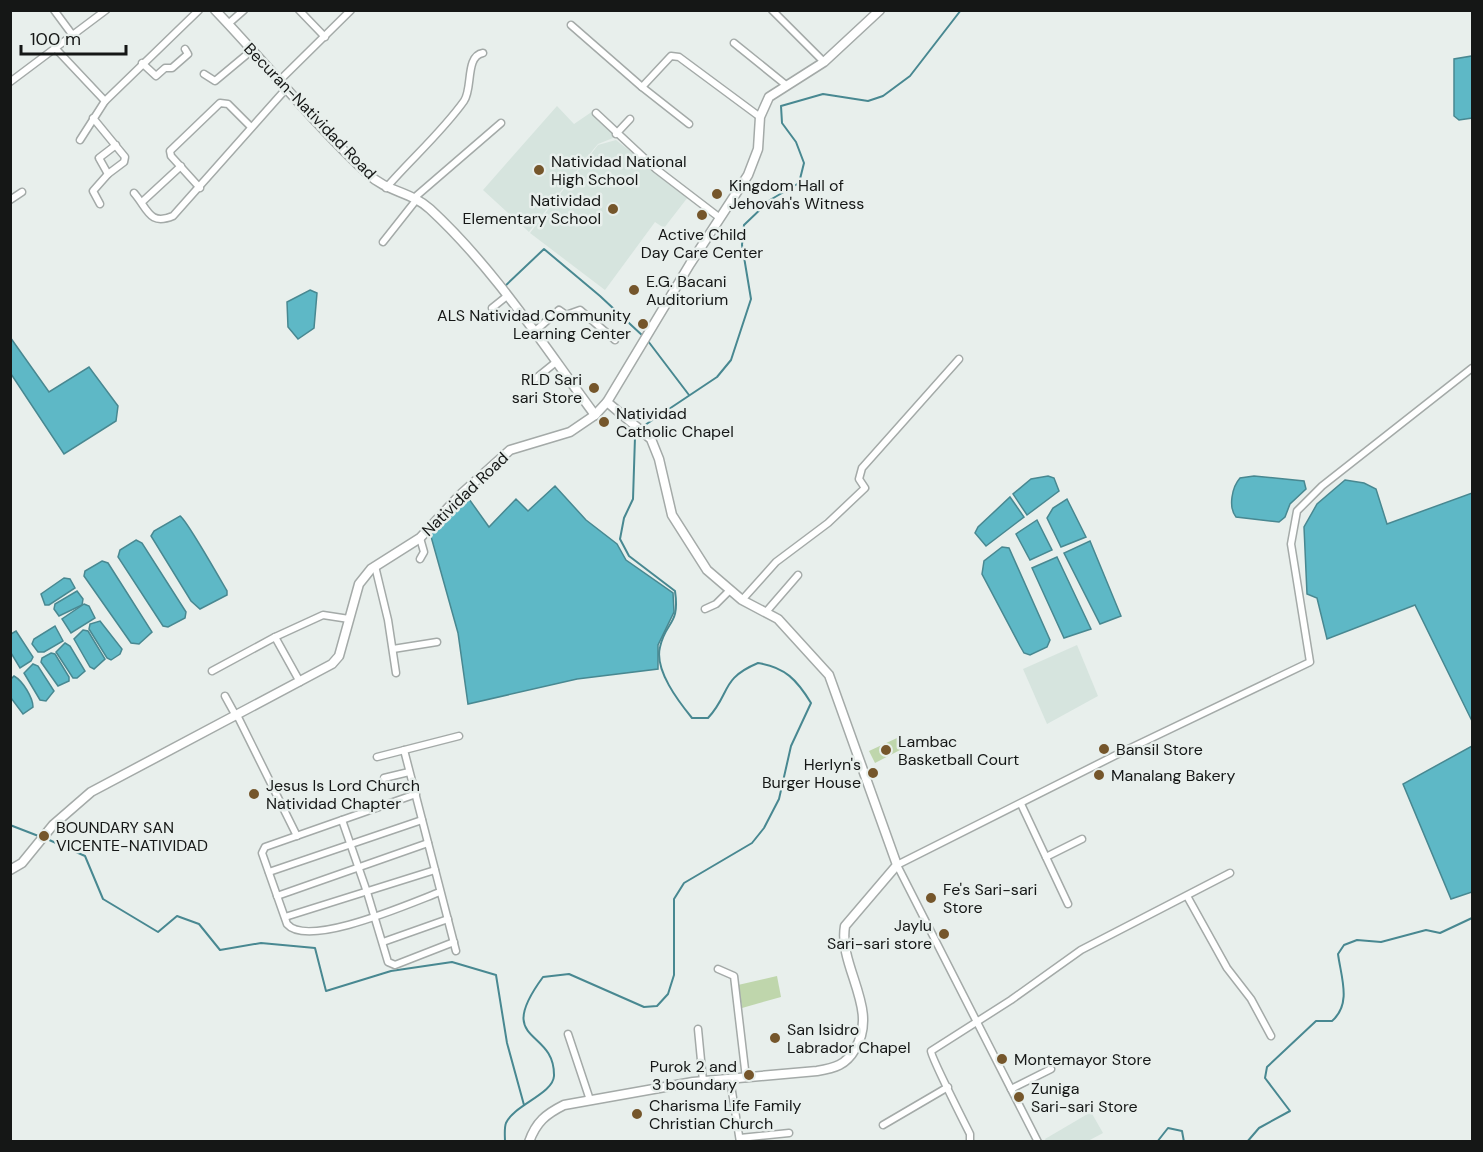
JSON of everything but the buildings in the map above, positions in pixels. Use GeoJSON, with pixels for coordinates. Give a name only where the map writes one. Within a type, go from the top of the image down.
{"type":"FeatureCollection","features":[{"type":"Feature","properties":{"kind":"street"},"geometry":{"type":"LineString","coordinates":[[54,10],[74,37]]}},
{"type":"Feature","properties":{"kind":"street"},"geometry":{"type":"LineString","coordinates":[[80,140],[105,101],[199,10]]}},
{"type":"Feature","properties":{"kind":"street","name":"Becuran-Natividad Road"},"geometry":{"type":"LineString","coordinates":[[215,10],[285,90],[368,174],[386,188],[415,199]]}},
{"type":"Feature","properties":{"kind":"street"},"geometry":{"type":"LineString","coordinates":[[228,24],[244,10]]}},
{"type":"Feature","properties":{"kind":"street"},"geometry":{"type":"LineString","coordinates":[[299,10],[325,37]]}},
{"type":"Feature","properties":{"kind":"street"},"geometry":{"type":"LineString","coordinates":[[278,82],[351,10]]}},
{"type":"Feature","properties":{"kind":"street"},"geometry":{"type":"LineString","coordinates":[[772,10],[824,62]]}},
{"type":"Feature","properties":{"kind":"street","name":"Natividad Road"},"geometry":{"type":"LineString","coordinates":[[10,870],[22,863],[77,803],[92,792],[336,661],[359,584],[375,566],[420,538],[460,495],[510,450],[562,436],[595,415],[607,402],[755,160],[760,117],[769,97],[824,62],[880,10]]}},
{"type":"Feature","properties":{"kind":"street"},"geometry":{"type":"LineString","coordinates":[[10,82],[74,37],[103,11]]}},
{"type":"Feature","properties":{"kind":"street"},"geometry":{"type":"LineString","coordinates":[[571,25],[642,87],[689,124]]}},
{"type":"Feature","properties":{"kind":"street"},"geometry":{"type":"LineString","coordinates":[[734,43],[786,85]]}},
{"type":"Feature","properties":{"kind":"street"},"geometry":{"type":"LineString","coordinates":[[56,49],[105,101]]}},
{"type":"Feature","properties":{"kind":"street"},"geometry":{"type":"LineString","coordinates":[[142,63],[156,76],[165,68],[172,68],[186,57],[188,54],[185,49]]}},
{"type":"Feature","properties":{"kind":"street"},"geometry":{"type":"LineString","coordinates":[[204,74],[215,81],[251,51]]}},
{"type":"Feature","properties":{"kind":"street"},"geometry":{"type":"LineString","coordinates":[[386,188],[463,103],[471,84],[471,67],[475,58],[483,53]]}},
{"type":"Feature","properties":{"kind":"street"},"geometry":{"type":"LineString","coordinates":[[642,87],[666,59],[674,56],[760,117]]}},
{"type":"Feature","properties":{"kind":"street"},"geometry":{"type":"LineString","coordinates":[[134,193],[154,218],[161,221],[176,214],[285,90]]}},
{"type":"Feature","properties":{"kind":"street"},"geometry":{"type":"LineString","coordinates":[[200,188],[171,156],[170,151],[220,103],[228,104],[251,127]]}},
{"type":"Feature","properties":{"kind":"street"},"geometry":{"type":"LineString","coordinates":[[596,113],[656,169],[720,218]]}},
{"type":"Feature","properties":{"kind":"street"},"geometry":{"type":"LineString","coordinates":[[93,118],[116,145],[125,160],[93,191],[100,204]]}},
{"type":"Feature","properties":{"kind":"street"},"geometry":{"type":"LineString","coordinates":[[616,134],[630,119]]}},
{"type":"Feature","properties":{"kind":"street"},"geometry":{"type":"LineString","coordinates":[[383,242],[415,199],[501,123]]}},
{"type":"Feature","properties":{"kind":"street"},"geometry":{"type":"LineString","coordinates":[[108,174],[99,158],[116,145]]}},
{"type":"Feature","properties":{"kind":"street"},"geometry":{"type":"LineString","coordinates":[[142,202],[181,166]]}},
{"type":"Feature","properties":{"kind":"street"},"geometry":{"type":"LineString","coordinates":[[10,200],[22,192]]}},
{"type":"Feature","properties":{"kind":"street"},"geometry":{"type":"LineString","coordinates":[[415,199],[429,208],[462,241],[507,296],[595,415]]}},
{"type":"Feature","properties":{"kind":"street"},"geometry":{"type":"LineString","coordinates":[[492,308],[507,296]]}},
{"type":"Feature","properties":{"kind":"street"},"geometry":{"type":"LineString","coordinates":[[534,332],[559,310],[566,315],[580,310],[615,340]]}},
{"type":"Feature","properties":{"kind":"street"},"geometry":{"type":"LineString","coordinates":[[742,600],[776,562],[828,523],[865,488],[860,479],[862,468],[959,359]]}},
{"type":"Feature","properties":{"kind":"street"},"geometry":{"type":"LineString","coordinates":[[535,379],[556,362]]}},
{"type":"Feature","properties":{"kind":"street"},"geometry":{"type":"LineString","coordinates":[[529,1142],[533,1130],[546,1113],[564,1106],[703,1081],[836,1068],[851,1055],[858,1045],[864,1020],[847,952],[845,926],[897,865],[1116,755],[1310,662],[1291,544],[1298,511],[1322,486],[1473,368]]}},
{"type":"Feature","properties":{"kind":"street"},"geometry":{"type":"LineString","coordinates":[[607,402],[646,434],[657,453],[667,501],[675,521],[707,570],[729,591],[766,612],[787,628],[829,675],[897,865],[1038,1142]]}},
{"type":"Feature","properties":{"kind":"street"},"geometry":{"type":"LineString","coordinates":[[420,538],[424,550],[420,559]]}},
{"type":"Feature","properties":{"kind":"street"},"geometry":{"type":"LineString","coordinates":[[375,566],[396,673]]}},
{"type":"Feature","properties":{"kind":"street"},"geometry":{"type":"LineString","coordinates":[[766,612],[798,575]]}},
{"type":"Feature","properties":{"kind":"street"},"geometry":{"type":"LineString","coordinates":[[705,609],[716,604],[729,591]]}},
{"type":"Feature","properties":{"kind":"street"},"geometry":{"type":"LineString","coordinates":[[212,671],[275,637],[323,615],[349,619]]}},
{"type":"Feature","properties":{"kind":"street"},"geometry":{"type":"LineString","coordinates":[[275,637],[300,682]]}},
{"type":"Feature","properties":{"kind":"street"},"geometry":{"type":"LineString","coordinates":[[393,649],[437,642]]}},
{"type":"Feature","properties":{"kind":"street"},"geometry":{"type":"LineString","coordinates":[[225,696],[297,836]]}},
{"type":"Feature","properties":{"kind":"street"},"geometry":{"type":"LineString","coordinates":[[377,757],[459,736]]}},
{"type":"Feature","properties":{"kind":"street"},"geometry":{"type":"LineString","coordinates":[[404,750],[456,951]]}},
{"type":"Feature","properties":{"kind":"street"},"geometry":{"type":"LineString","coordinates":[[384,778],[410,772]]}},
{"type":"Feature","properties":{"kind":"street"},"geometry":{"type":"LineString","coordinates":[[416,794],[263,848],[277,896],[292,928],[325,931],[375,916],[440,892]]}},
{"type":"Feature","properties":{"kind":"street"},"geometry":{"type":"LineString","coordinates":[[1021,804],[1068,904]]}},
{"type":"Feature","properties":{"kind":"street"},"geometry":{"type":"LineString","coordinates":[[342,820],[368,892],[388,962],[392,965],[454,942]]}},
{"type":"Feature","properties":{"kind":"street"},"geometry":{"type":"LineString","coordinates":[[269,872],[422,820]]}},
{"type":"Feature","properties":{"kind":"street"},"geometry":{"type":"LineString","coordinates":[[1046,857],[1082,839]]}},
{"type":"Feature","properties":{"kind":"street"},"geometry":{"type":"LineString","coordinates":[[277,896],[428,843]]}},
{"type":"Feature","properties":{"kind":"street"},"geometry":{"type":"LineString","coordinates":[[285,917],[435,870]]}},
{"type":"Feature","properties":{"kind":"street"},"geometry":{"type":"LineString","coordinates":[[970,1142],[970,1134],[948,1087],[931,1058],[931,1051],[1011,1000],[1081,950],[1230,873]]}},
{"type":"Feature","properties":{"kind":"street"},"geometry":{"type":"LineString","coordinates":[[1187,896],[1227,968],[1251,999],[1271,1036]]}},
{"type":"Feature","properties":{"kind":"street"},"geometry":{"type":"LineString","coordinates":[[383,942],[448,919]]}},
{"type":"Feature","properties":{"kind":"street"},"geometry":{"type":"LineString","coordinates":[[718,969],[734,976],[746,1078]]}},
{"type":"Feature","properties":{"kind":"street"},"geometry":{"type":"LineString","coordinates":[[698,1029],[703,1081]]}},
{"type":"Feature","properties":{"kind":"street"},"geometry":{"type":"LineString","coordinates":[[568,1034],[590,1100]]}},
{"type":"Feature","properties":{"kind":"street"},"geometry":{"type":"LineString","coordinates":[[1011,1089],[1051,1069]]}},
{"type":"Feature","properties":{"kind":"street"},"geometry":{"type":"LineString","coordinates":[[730,1079],[740,1140],[789,1133]]}},
{"type":"Feature","properties":{"kind":"street"},"geometry":{"type":"LineString","coordinates":[[883,1125],[948,1087]]}},
{"type":"Feature","properties":{"kind":"shaded area","name":"Natividad National High School"},"geometry":{"type":"Polygon","coordinates":[[[557,106],[574,124],[593,111],[618,136],[598,144],[529,232],[483,190],[557,106]]]}},
{"type":"Feature","properties":{"kind":"shaded area","name":"Natividad Elementary School"},"geometry":{"type":"Polygon","coordinates":[[[616,140],[688,197],[664,228],[655,222],[605,290],[530,233],[598,145],[616,140]]]}},
{"type":"Feature","properties":{"kind":"shaded area"},"geometry":{"type":"Polygon","coordinates":[[[1077,645],[1098,696],[1047,724],[1023,669],[1077,645]]]}},
{"type":"Feature","properties":{"kind":"shaded area"},"geometry":{"type":"Polygon","coordinates":[[[1091,1112],[1103,1133],[1088,1141],[1046,1141],[1045,1139],[1091,1112]]]}},
{"type":"Feature","properties":{"kind":"green space","name":"Lambac Basketball Court"},"geometry":{"type":"Polygon","coordinates":[[[897,738],[902,749],[875,763],[869,751],[897,738]]]}},
{"type":"Feature","properties":{"kind":"green space"},"geometry":{"type":"Polygon","coordinates":[[[777,976],[781,997],[742,1008],[738,985],[777,976]]]}},
{"type":"Feature","properties":{"kind":"water"},"geometry":{"type":"Polygon","coordinates":[[[1472,56],[1472,118],[1459,120],[1454,116],[1454,59],[1472,56]]]}},
{"type":"Feature","properties":{"kind":"water"},"geometry":{"type":"Polygon","coordinates":[[[310,290],[317,293],[314,328],[298,339],[288,327],[287,302],[310,290]]]}},
{"type":"Feature","properties":{"kind":"water"},"geometry":{"type":"Polygon","coordinates":[[[10,337],[49,392],[89,367],[118,406],[116,421],[64,454],[11,374],[10,337]]]}},
{"type":"Feature","properties":{"kind":"water"},"geometry":{"type":"Polygon","coordinates":[[[1048,476],[1054,478],[1059,491],[1027,515],[1013,494],[1031,479],[1048,476]]]}},
{"type":"Feature","properties":{"kind":"water"},"geometry":{"type":"Polygon","coordinates":[[[1254,476],[1304,481],[1306,489],[1290,504],[1285,517],[1279,522],[1236,517],[1232,508],[1235,486],[1240,478],[1254,476]]]}},
{"type":"Feature","properties":{"kind":"water"},"geometry":{"type":"Polygon","coordinates":[[[1345,480],[1364,483],[1376,489],[1387,524],[1472,493],[1472,721],[1415,605],[1327,639],[1317,598],[1307,594],[1304,527],[1317,504],[1345,480]]]}},
{"type":"Feature","properties":{"kind":"water"},"geometry":{"type":"Polygon","coordinates":[[[555,486],[586,520],[617,544],[626,560],[673,593],[674,612],[658,645],[658,669],[577,679],[468,704],[458,633],[430,533],[464,492],[489,527],[516,499],[528,511],[555,486]]]}},
{"type":"Feature","properties":{"kind":"water"},"geometry":{"type":"Polygon","coordinates":[[[1010,497],[1024,517],[986,546],[975,533],[978,527],[1010,497]]]}},
{"type":"Feature","properties":{"kind":"water"},"geometry":{"type":"Polygon","coordinates":[[[1067,499],[1086,537],[1061,547],[1047,518],[1053,508],[1067,499]]]}},
{"type":"Feature","properties":{"kind":"water"},"geometry":{"type":"Polygon","coordinates":[[[180,516],[196,538],[227,591],[227,595],[200,609],[191,601],[151,536],[154,531],[180,516]]]}},
{"type":"Feature","properties":{"kind":"water"},"geometry":{"type":"Polygon","coordinates":[[[1037,520],[1052,550],[1030,560],[1016,534],[1037,520]]]}},
{"type":"Feature","properties":{"kind":"water"},"geometry":{"type":"Polygon","coordinates":[[[136,540],[142,543],[186,612],[185,618],[168,627],[163,626],[118,557],[120,550],[136,540]]]}},
{"type":"Feature","properties":{"kind":"water"},"geometry":{"type":"Polygon","coordinates":[[[1090,541],[1121,616],[1100,624],[1064,553],[1090,541]]]}},
{"type":"Feature","properties":{"kind":"water"},"geometry":{"type":"Polygon","coordinates":[[[1002,547],[1009,548],[1050,640],[1047,647],[1030,655],[1024,653],[982,574],[984,561],[1002,547]]]}},
{"type":"Feature","properties":{"kind":"water"},"geometry":{"type":"Polygon","coordinates":[[[1057,557],[1091,629],[1064,638],[1032,568],[1057,557]]]}},
{"type":"Feature","properties":{"kind":"water"},"geometry":{"type":"Polygon","coordinates":[[[102,561],[108,563],[152,632],[139,644],[131,643],[84,576],[85,571],[102,561]]]}},
{"type":"Feature","properties":{"kind":"water"},"geometry":{"type":"Polygon","coordinates":[[[64,578],[70,579],[75,588],[49,605],[45,605],[41,594],[64,578]]]}},
{"type":"Feature","properties":{"kind":"water"},"geometry":{"type":"Polygon","coordinates":[[[77,591],[83,599],[82,605],[59,616],[54,609],[55,604],[77,591]]]}},
{"type":"Feature","properties":{"kind":"water"},"geometry":{"type":"Polygon","coordinates":[[[84,604],[89,606],[95,618],[71,633],[62,619],[84,604]]]}},
{"type":"Feature","properties":{"kind":"water"},"geometry":{"type":"Polygon","coordinates":[[[100,621],[122,649],[120,654],[111,660],[107,658],[89,629],[90,624],[100,621]]]}},
{"type":"Feature","properties":{"kind":"water"},"geometry":{"type":"Polygon","coordinates":[[[55,626],[63,641],[44,652],[38,652],[32,644],[34,639],[55,626]]]}},
{"type":"Feature","properties":{"kind":"water"},"geometry":{"type":"Polygon","coordinates":[[[83,630],[88,631],[105,659],[94,669],[90,667],[74,639],[83,630]]]}},
{"type":"Feature","properties":{"kind":"water"},"geometry":{"type":"Polygon","coordinates":[[[16,631],[33,657],[20,668],[11,653],[11,634],[16,631]]]}},
{"type":"Feature","properties":{"kind":"water"},"geometry":{"type":"Polygon","coordinates":[[[65,643],[70,646],[85,671],[77,678],[73,678],[56,652],[65,643]]]}},
{"type":"Feature","properties":{"kind":"water"},"geometry":{"type":"Polygon","coordinates":[[[51,653],[55,654],[69,677],[69,681],[58,686],[41,662],[42,658],[51,653]]]}},
{"type":"Feature","properties":{"kind":"water"},"geometry":{"type":"Polygon","coordinates":[[[33,664],[38,666],[54,691],[46,701],[40,700],[24,673],[33,664]]]}},
{"type":"Feature","properties":{"kind":"water"},"geometry":{"type":"Polygon","coordinates":[[[14,676],[24,686],[33,703],[33,707],[23,714],[11,698],[11,679],[14,676]]]}},
{"type":"Feature","properties":{"kind":"water"},"geometry":{"type":"Polygon","coordinates":[[[1472,746],[1472,892],[1451,899],[1403,784],[1472,746]]]}},
{"type":"Feature","properties":{"kind":"waterway"},"geometry":{"type":"LineString","coordinates":[[642,427],[717,377],[731,360],[751,299],[742,245],[744,225],[770,200],[799,183],[804,163],[796,142],[782,123],[781,106],[823,94],[868,101],[883,96],[910,76],[961,10]]}},
{"type":"Feature","properties":{"kind":"waterway"},"geometry":{"type":"LineString","coordinates":[[503,288],[544,249],[644,337]]}},
{"type":"Feature","properties":{"kind":"waterway"},"geometry":{"type":"LineString","coordinates":[[648,341],[689,395]]}},
{"type":"Feature","properties":{"kind":"waterway"},"geometry":{"type":"LineString","coordinates":[[505,1142],[505,1125],[510,1117],[547,1088],[554,1076],[552,1060],[546,1049],[530,1034],[525,1025],[524,1014],[529,999],[543,977],[569,974],[644,1007],[657,1006],[668,994],[674,975],[674,899],[684,883],[752,843],[764,828],[779,799],[791,746],[811,703],[795,681],[783,671],[758,663],[737,675],[708,718],[692,718],[675,695],[664,675],[659,656],[663,638],[676,611],[675,591],[629,556],[620,539],[624,518],[633,499],[635,437],[639,431]]}},
{"type":"Feature","properties":{"kind":"waterway"},"geometry":{"type":"LineString","coordinates":[[10,825],[41,837]]}},
{"type":"Feature","properties":{"kind":"waterway"},"geometry":{"type":"LineString","coordinates":[[47,839],[85,856],[103,899],[158,932],[177,916],[199,924],[220,950],[261,943],[315,948],[326,991],[391,971],[452,962],[496,975],[507,1043],[524,1105]]}},
{"type":"Feature","properties":{"kind":"waterway"},"geometry":{"type":"LineString","coordinates":[[1247,1142],[1259,1128],[1290,1111],[1265,1078],[1267,1067],[1316,1021],[1332,1021],[1342,1007],[1344,990],[1338,954],[1344,945],[1357,940],[1381,942],[1426,930],[1440,933],[1472,918]]}},
{"type":"Feature","properties":{"kind":"waterway"},"geometry":{"type":"LineString","coordinates":[[1157,1142],[1168,1128],[1182,1131],[1184,1142]]}},
{"type":"Feature","properties":{"kind":"place","name":"Natividad National High School"},"geometry":{"type":"Point","coordinates":[539,170]}},
{"type":"Feature","properties":{"kind":"place","name":"Kingdom Hall of Jehovah's Witness"},"geometry":{"type":"Point","coordinates":[717,194]}},
{"type":"Feature","properties":{"kind":"place","name":"Natividad Elementary School"},"geometry":{"type":"Point","coordinates":[613,209]}},
{"type":"Feature","properties":{"kind":"place","name":"Active Child Day Care Center"},"geometry":{"type":"Point","coordinates":[702,215]}},
{"type":"Feature","properties":{"kind":"place","name":"E.G. Bacani Auditorium"},"geometry":{"type":"Point","coordinates":[634,290]}},
{"type":"Feature","properties":{"kind":"place","name":"ALS Natividad Community Learning Center"},"geometry":{"type":"Point","coordinates":[643,324]}},
{"type":"Feature","properties":{"kind":"place","name":"RLD Sari sari Store"},"geometry":{"type":"Point","coordinates":[594,388]}},
{"type":"Feature","properties":{"kind":"place","name":"Natividad Catholic Chapel"},"geometry":{"type":"Point","coordinates":[604,422]}},
{"type":"Feature","properties":{"kind":"place","name":"Bansil Store"},"geometry":{"type":"Point","coordinates":[1104,749]}},
{"type":"Feature","properties":{"kind":"place","name":"Lambac Basketball Court"},"geometry":{"type":"Point","coordinates":[886,750]}},
{"type":"Feature","properties":{"kind":"place","name":"Herlyn's Burger House"},"geometry":{"type":"Point","coordinates":[873,773]}},
{"type":"Feature","properties":{"kind":"place","name":"Manalang Bakery"},"geometry":{"type":"Point","coordinates":[1099,775]}},
{"type":"Feature","properties":{"kind":"place","name":"Jesus Is Lord Church Natividad Chapter"},"geometry":{"type":"Point","coordinates":[254,794]}},
{"type":"Feature","properties":{"kind":"place","name":"BOUNDARY SAN VICENTE-NATIVIDAD"},"geometry":{"type":"Point","coordinates":[44,836]}},
{"type":"Feature","properties":{"kind":"place","name":"Fe's Sari-sari Store"},"geometry":{"type":"Point","coordinates":[931,898]}},
{"type":"Feature","properties":{"kind":"place","name":"Jaylu Sari-sari store"},"geometry":{"type":"Point","coordinates":[944,934]}},
{"type":"Feature","properties":{"kind":"place","name":"San Isidro Labrador Chapel"},"geometry":{"type":"Point","coordinates":[775,1038]}},
{"type":"Feature","properties":{"kind":"place","name":"Montemayor Store"},"geometry":{"type":"Point","coordinates":[1002,1059]}},
{"type":"Feature","properties":{"kind":"place","name":"Purok 2 and 3 boundary"},"geometry":{"type":"Point","coordinates":[749,1075]}},
{"type":"Feature","properties":{"kind":"place","name":"Zuniga Sari-sari Store"},"geometry":{"type":"Point","coordinates":[1019,1097]}},
{"type":"Feature","properties":{"kind":"place","name":"Charisma Life Family Christian Church"},"geometry":{"type":"Point","coordinates":[637,1114]}}]}
